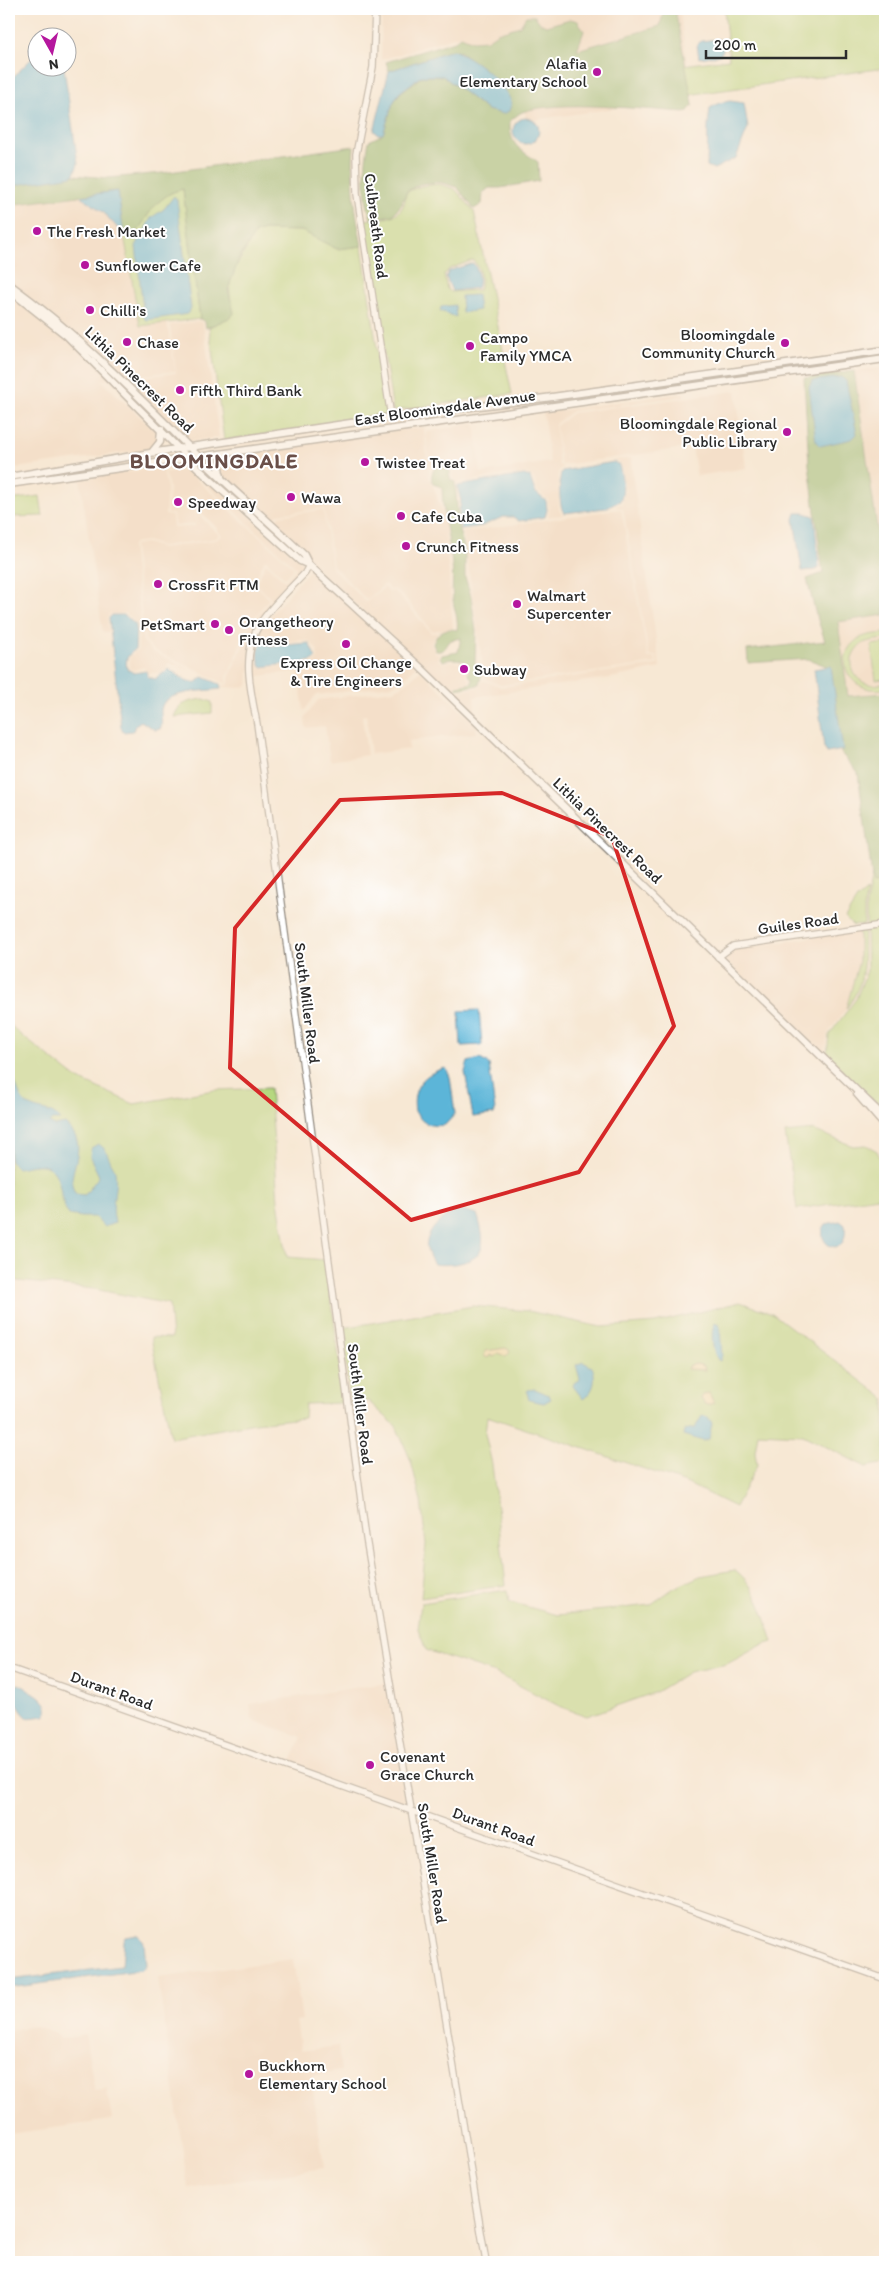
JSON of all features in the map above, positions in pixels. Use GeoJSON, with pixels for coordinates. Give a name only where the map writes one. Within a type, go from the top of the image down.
{"type":"FeatureCollection","features":[{"type":"Feature","properties":{"kind":"main road","name":"Lithia Pinecrest Road"},"geometry":{"type":"LineString","coordinates":[[9,284],[72,332],[221,478],[304,556],[309,565],[420,667],[885,1118]]}},
{"type":"Feature","properties":{"kind":"main road","name":"Lithia Pinecrest Road"},"geometry":{"type":"LineString","coordinates":[[9,290],[67,336],[188,458],[300,561],[309,565]]}},
{"type":"Feature","properties":{"kind":"main road","name":"East Bloomingdale Avenue"},"geometry":{"type":"LineString","coordinates":[[9,477],[391,417],[545,398],[885,350]]}},
{"type":"Feature","properties":{"kind":"main road","name":"East Bloomingdale Avenue"},"geometry":{"type":"LineString","coordinates":[[9,484],[393,430],[488,414],[885,359]]}},
{"type":"Feature","properties":{"kind":"main road"},"geometry":{"type":"LineString","coordinates":[[391,417],[393,430]]}},
{"type":"Feature","properties":{"kind":"main road"},"geometry":{"type":"LineString","coordinates":[[150,454],[158,446],[161,429]]}},
{"type":"Feature","properties":{"kind":"main road"},"geometry":{"type":"LineString","coordinates":[[221,478],[220,462],[229,452]]}},
{"type":"Feature","properties":{"kind":"main road"},"geometry":{"type":"LineString","coordinates":[[854,1088],[860,1100],[885,1126]]}},
{"type":"Feature","properties":{"kind":"street","name":"Culbreath Road"},"geometry":{"type":"LineString","coordinates":[[375,9],[373,67],[356,154],[356,194],[391,417]]}},
{"type":"Feature","properties":{"kind":"street","name":"South Miller Road"},"geometry":{"type":"LineString","coordinates":[[309,565],[305,573],[259,624],[250,651],[250,684],[259,733],[364,1528],[486,2262]]}},
{"type":"Feature","properties":{"kind":"street","name":"Guiles Road"},"geometry":{"type":"LineString","coordinates":[[718,957],[734,946],[885,924]]}},
{"type":"Feature","properties":{"kind":"street","name":"Durant Road"},"geometry":{"type":"LineString","coordinates":[[9,1668],[885,1979]]}},
{"type":"Feature","properties":{"kind":"highlighted area"},"geometry":{"type":"Polygon","coordinates":[[[502,793],[612,837],[674,1026],[579,1172],[411,1220],[230,1068],[235,928],[340,800],[502,793]]]}},
{"type":"Feature","properties":{"kind":"shaded area","name":"Alafia Elementary School"},"geometry":{"type":"Polygon","coordinates":[[[382,9],[680,9],[691,97],[526,121],[521,84],[460,35],[381,60],[382,9]]]}},
{"type":"Feature","properties":{"kind":"shaded area"},"geometry":{"type":"Polygon","coordinates":[[[80,196],[103,212],[124,235],[140,326],[167,323],[175,371],[101,380],[157,433],[158,439],[154,447],[150,449],[9,469],[9,205],[80,196]]]}},
{"type":"Feature","properties":{"kind":"shaded area"},"geometry":{"type":"Polygon","coordinates":[[[199,321],[203,323],[219,437],[188,442],[124,379],[176,373],[170,325],[199,321]]]}},
{"type":"Feature","properties":{"kind":"shaded area"},"geometry":{"type":"Polygon","coordinates":[[[885,367],[885,582],[854,371],[885,367]]]}},
{"type":"Feature","properties":{"kind":"shaded area"},"geometry":{"type":"Polygon","coordinates":[[[736,391],[746,468],[697,476],[692,447],[561,465],[556,426],[573,413],[736,391]]]}},
{"type":"Feature","properties":{"kind":"shaded area"},"geometry":{"type":"Polygon","coordinates":[[[683,393],[684,396],[572,411],[555,424],[559,465],[563,467],[558,472],[558,478],[559,510],[563,515],[548,517],[548,500],[537,491],[534,479],[529,474],[506,475],[457,483],[452,476],[453,472],[441,459],[430,468],[426,432],[475,423],[481,473],[550,462],[543,413],[683,393]]]}},
{"type":"Feature","properties":{"kind":"shaded area"},"geometry":{"type":"Polygon","coordinates":[[[424,427],[429,476],[444,515],[453,628],[432,631],[405,598],[394,589],[390,590],[385,584],[367,600],[333,566],[324,508],[278,514],[271,520],[222,474],[223,459],[228,454],[424,427]]]}},
{"type":"Feature","properties":{"kind":"shaded area"},"geometry":{"type":"Polygon","coordinates":[[[631,458],[660,668],[616,677],[474,697],[476,718],[420,663],[311,563],[306,553],[274,521],[279,516],[323,510],[332,568],[366,602],[385,587],[389,592],[394,591],[431,633],[437,633],[431,643],[435,653],[440,654],[438,660],[443,663],[453,661],[466,664],[468,667],[466,675],[470,682],[456,685],[454,690],[456,692],[479,687],[483,680],[501,687],[656,665],[658,663],[656,656],[649,656],[623,508],[615,507],[622,503],[625,492],[621,464],[615,460],[631,458]]]}},
{"type":"Feature","properties":{"kind":"shaded area"},"geometry":{"type":"Polygon","coordinates":[[[196,462],[201,462],[304,560],[301,558],[196,462]]]}},
{"type":"Feature","properties":{"kind":"shaded area"},"geometry":{"type":"Polygon","coordinates":[[[190,463],[306,566],[253,633],[248,685],[241,688],[223,687],[223,685],[229,685],[229,677],[242,648],[245,632],[271,599],[256,583],[266,563],[285,581],[296,568],[188,468],[163,470],[167,488],[165,515],[172,516],[173,527],[175,528],[195,526],[197,513],[219,535],[216,538],[162,546],[147,541],[132,545],[143,641],[153,652],[191,670],[169,663],[165,670],[159,673],[148,673],[144,667],[134,670],[129,668],[130,656],[138,650],[138,625],[125,613],[110,614],[107,618],[109,632],[103,633],[80,479],[190,463]]]}},
{"type":"Feature","properties":{"kind":"shaded area"},"geometry":{"type":"Polygon","coordinates":[[[186,470],[294,568],[285,578],[265,559],[254,583],[269,599],[244,631],[240,647],[227,677],[227,684],[154,650],[145,640],[134,545],[146,543],[162,548],[216,540],[222,536],[215,526],[196,508],[195,524],[175,526],[173,514],[167,514],[169,488],[165,472],[186,470]]]}},
{"type":"Feature","properties":{"kind":"shaded area"},"geometry":{"type":"Polygon","coordinates":[[[621,509],[648,658],[655,657],[656,663],[501,685],[485,679],[463,532],[621,509]]]}},
{"type":"Feature","properties":{"kind":"shaded area"},"geometry":{"type":"Polygon","coordinates":[[[310,569],[416,667],[393,685],[316,695],[304,711],[298,671],[259,676],[252,682],[252,652],[261,626],[310,569]],[[300,640],[272,644],[260,642],[256,657],[260,668],[313,664],[318,658],[318,651],[309,641],[300,640]]]}},
{"type":"Feature","properties":{"kind":"shaded area"},"geometry":{"type":"Polygon","coordinates":[[[885,615],[885,692],[848,697],[838,622],[885,615]]]}},
{"type":"Feature","properties":{"kind":"shaded area"},"geometry":{"type":"Polygon","coordinates":[[[420,670],[477,726],[476,733],[408,741],[409,749],[371,754],[366,715],[362,716],[367,755],[330,761],[325,726],[306,728],[305,718],[318,700],[394,690],[406,684],[420,670]]]}},
{"type":"Feature","properties":{"kind":"shaded area"},"geometry":{"type":"Polygon","coordinates":[[[857,931],[859,933],[859,961],[846,1009],[828,1033],[825,1050],[821,1053],[722,957],[734,949],[857,931]]]}},
{"type":"Feature","properties":{"kind":"shaded area"},"geometry":{"type":"Polygon","coordinates":[[[386,1683],[408,1807],[289,1765],[302,1737],[252,1720],[250,1704],[386,1683]]]}},
{"type":"Feature","properties":{"kind":"shaded area","name":"Buckhorn Elementary School"},"geometry":{"type":"Polygon","coordinates":[[[293,1959],[302,2020],[296,2021],[301,2051],[338,2046],[341,2071],[311,2076],[324,2168],[188,2188],[158,1978],[293,1959]]]}},
{"type":"Feature","properties":{"kind":"shaded area"},"geometry":{"type":"Polygon","coordinates":[[[36,2026],[56,2033],[60,2039],[85,2035],[95,2091],[107,2089],[112,2120],[9,2134],[9,2030],[36,2026]]]}},
{"type":"Feature","properties":{"kind":"green space"},"geometry":{"type":"Polygon","coordinates":[[[662,9],[675,9],[693,105],[687,112],[558,106],[522,112],[510,121],[511,136],[521,150],[538,162],[539,181],[500,188],[489,188],[483,193],[482,204],[474,209],[457,187],[439,182],[420,184],[407,191],[401,205],[393,215],[371,219],[366,200],[365,180],[369,141],[383,134],[393,103],[400,93],[422,76],[443,76],[487,110],[502,84],[461,52],[452,50],[389,71],[386,62],[455,41],[461,36],[473,41],[487,40],[497,33],[520,26],[526,16],[535,16],[540,23],[546,26],[570,19],[578,21],[584,31],[577,50],[660,26],[663,14],[662,9]]]}},
{"type":"Feature","properties":{"kind":"green space"},"geometry":{"type":"Polygon","coordinates":[[[724,9],[885,9],[885,68],[687,95],[683,65],[729,59],[724,9]]]}},
{"type":"Feature","properties":{"kind":"green space"},"geometry":{"type":"Polygon","coordinates":[[[354,146],[354,196],[362,246],[337,249],[302,231],[264,230],[255,233],[239,259],[228,289],[234,313],[231,317],[206,328],[205,322],[200,319],[183,189],[174,192],[160,201],[135,236],[124,235],[117,191],[9,205],[9,183],[73,175],[109,178],[162,173],[354,146]]]}},
{"type":"Feature","properties":{"kind":"green space"},"geometry":{"type":"Polygon","coordinates":[[[439,184],[455,189],[474,211],[512,394],[393,411],[363,220],[392,216],[402,208],[406,192],[421,186],[439,184]],[[473,260],[449,269],[444,275],[447,289],[451,292],[479,290],[480,274],[473,260]]]}},
{"type":"Feature","properties":{"kind":"green space"},"geometry":{"type":"Polygon","coordinates":[[[183,189],[200,319],[140,326],[124,235],[135,236],[160,201],[174,192],[183,189]]]}},
{"type":"Feature","properties":{"kind":"green space"},"geometry":{"type":"Polygon","coordinates":[[[264,230],[302,231],[337,249],[362,246],[387,418],[224,440],[209,327],[231,317],[234,313],[230,282],[236,266],[251,239],[255,233],[264,230]]]}},
{"type":"Feature","properties":{"kind":"green space"},"geometry":{"type":"Polygon","coordinates":[[[854,371],[885,582],[885,615],[838,622],[848,696],[885,693],[885,882],[873,884],[858,773],[841,753],[829,667],[808,659],[748,663],[747,650],[825,641],[807,579],[823,573],[809,465],[804,378],[854,371]]]}},
{"type":"Feature","properties":{"kind":"green space"},"geometry":{"type":"Polygon","coordinates":[[[441,461],[451,473],[449,475],[451,480],[455,482],[459,530],[465,550],[465,577],[471,596],[476,631],[475,664],[482,673],[479,685],[456,689],[457,686],[472,683],[472,678],[468,675],[470,666],[465,661],[450,659],[443,661],[440,658],[442,655],[458,652],[461,638],[451,640],[442,651],[436,651],[433,644],[442,631],[448,629],[457,630],[457,618],[452,596],[453,568],[444,516],[442,487],[433,484],[432,477],[434,469],[441,461]]]}},
{"type":"Feature","properties":{"kind":"green space"},"geometry":{"type":"Polygon","coordinates":[[[40,496],[43,516],[9,517],[9,500],[40,496]]]}},
{"type":"Feature","properties":{"kind":"green space"},"geometry":{"type":"Polygon","coordinates":[[[885,633],[885,639],[874,640],[857,648],[852,659],[852,665],[860,680],[870,684],[885,683],[885,689],[871,689],[860,686],[847,671],[845,662],[847,652],[852,644],[862,637],[885,633]]]}},
{"type":"Feature","properties":{"kind":"green space"},"geometry":{"type":"Polygon","coordinates":[[[885,643],[885,679],[876,680],[871,645],[885,643]]]}},
{"type":"Feature","properties":{"kind":"green space"},"geometry":{"type":"Polygon","coordinates":[[[204,699],[212,702],[212,713],[174,717],[182,705],[204,699]]]}},
{"type":"Feature","properties":{"kind":"green space"},"geometry":{"type":"Polygon","coordinates":[[[885,703],[885,1108],[861,1091],[827,1053],[829,1035],[856,999],[867,971],[866,905],[873,869],[885,703]]]}},
{"type":"Feature","properties":{"kind":"green space"},"geometry":{"type":"Polygon","coordinates":[[[867,891],[864,905],[864,925],[853,926],[845,918],[857,899],[867,891]]]}},
{"type":"Feature","properties":{"kind":"green space"},"geometry":{"type":"Polygon","coordinates":[[[864,930],[861,980],[853,999],[846,1009],[859,961],[859,933],[857,931],[864,930]]]}},
{"type":"Feature","properties":{"kind":"green space"},"geometry":{"type":"Polygon","coordinates":[[[9,1023],[17,1032],[76,1078],[134,1104],[214,1090],[270,1088],[278,1201],[287,1257],[326,1260],[345,1403],[305,1404],[304,1418],[255,1423],[171,1438],[151,1337],[172,1338],[169,1304],[94,1289],[9,1280],[9,1023]]]}},
{"type":"Feature","properties":{"kind":"green space"},"geometry":{"type":"Polygon","coordinates":[[[813,1130],[853,1146],[866,1145],[877,1151],[885,1169],[885,1196],[797,1209],[785,1133],[813,1130]]]}},
{"type":"Feature","properties":{"kind":"green space"},"geometry":{"type":"Polygon","coordinates":[[[740,1302],[772,1313],[885,1399],[885,1463],[866,1467],[803,1435],[758,1433],[755,1452],[757,1465],[735,1507],[686,1483],[487,1416],[485,1434],[492,1464],[506,1585],[421,1598],[426,1544],[421,1501],[411,1461],[396,1426],[368,1401],[350,1402],[342,1328],[473,1306],[528,1311],[601,1327],[655,1323],[740,1302]]]}},
{"type":"Feature","properties":{"kind":"green space"},"geometry":{"type":"Polygon","coordinates":[[[735,1570],[755,1593],[773,1642],[760,1646],[727,1664],[689,1672],[656,1692],[587,1716],[561,1707],[495,1673],[426,1650],[418,1629],[421,1603],[507,1590],[509,1602],[558,1615],[650,1605],[674,1588],[700,1576],[735,1570]]]}},
{"type":"Feature","properties":{"kind":"sand"},"geometry":{"type":"Polygon","coordinates":[[[505,1348],[510,1352],[506,1357],[499,1353],[494,1357],[490,1355],[488,1358],[484,1356],[486,1351],[505,1348]]]}},
{"type":"Feature","properties":{"kind":"sand"},"geometry":{"type":"Polygon","coordinates":[[[697,1364],[704,1366],[705,1370],[687,1369],[689,1365],[697,1364]]]}},
{"type":"Feature","properties":{"kind":"sand"},"geometry":{"type":"Polygon","coordinates":[[[709,1393],[714,1403],[706,1405],[701,1399],[703,1394],[709,1393]]]}},
{"type":"Feature","properties":{"kind":"water"},"geometry":{"type":"Polygon","coordinates":[[[722,40],[723,50],[720,55],[699,58],[697,45],[701,41],[722,40]]]}},
{"type":"Feature","properties":{"kind":"water"},"geometry":{"type":"Polygon","coordinates":[[[452,50],[478,64],[495,79],[512,103],[509,111],[503,114],[487,110],[443,76],[421,76],[399,93],[393,103],[383,134],[378,134],[374,131],[389,71],[452,50]]]}},
{"type":"Feature","properties":{"kind":"water"},"geometry":{"type":"Polygon","coordinates":[[[28,62],[28,78],[65,78],[78,164],[73,176],[9,186],[9,81],[28,62]]]}},
{"type":"Feature","properties":{"kind":"water"},"geometry":{"type":"Polygon","coordinates":[[[730,101],[744,103],[748,128],[736,158],[714,169],[707,166],[710,108],[719,103],[730,101]]]}},
{"type":"Feature","properties":{"kind":"water"},"geometry":{"type":"Polygon","coordinates":[[[526,118],[535,122],[539,131],[535,140],[526,144],[517,140],[513,131],[517,122],[526,118]]]}},
{"type":"Feature","properties":{"kind":"water"},"geometry":{"type":"Polygon","coordinates":[[[118,191],[124,235],[103,212],[80,196],[118,191]]]}},
{"type":"Feature","properties":{"kind":"water"},"geometry":{"type":"Polygon","coordinates":[[[174,196],[177,200],[191,308],[188,314],[146,320],[144,318],[136,246],[151,218],[164,209],[174,196]]]}},
{"type":"Feature","properties":{"kind":"water"},"geometry":{"type":"Polygon","coordinates":[[[473,263],[478,275],[477,288],[452,291],[446,277],[449,271],[473,263]]]}},
{"type":"Feature","properties":{"kind":"water"},"geometry":{"type":"Polygon","coordinates":[[[477,295],[479,310],[462,313],[461,296],[477,295]]]}},
{"type":"Feature","properties":{"kind":"water"},"geometry":{"type":"Polygon","coordinates":[[[455,305],[456,317],[440,311],[441,307],[455,305]]]}},
{"type":"Feature","properties":{"kind":"water"},"geometry":{"type":"Polygon","coordinates":[[[841,377],[846,381],[857,434],[852,439],[820,446],[816,442],[809,387],[812,381],[841,377]]]}},
{"type":"Feature","properties":{"kind":"water"},"geometry":{"type":"Polygon","coordinates":[[[614,462],[619,465],[622,479],[623,488],[620,501],[606,508],[564,513],[560,492],[562,471],[614,462]]]}},
{"type":"Feature","properties":{"kind":"water"},"geometry":{"type":"Polygon","coordinates":[[[524,475],[530,477],[535,492],[546,501],[547,510],[545,517],[519,521],[513,517],[503,517],[482,526],[461,529],[459,514],[461,501],[457,486],[524,475]]]}},
{"type":"Feature","properties":{"kind":"water"},"geometry":{"type":"Polygon","coordinates":[[[796,513],[814,516],[819,567],[816,570],[802,571],[794,519],[796,513]]]}},
{"type":"Feature","properties":{"kind":"water"},"geometry":{"type":"Polygon","coordinates":[[[112,615],[124,615],[136,625],[135,650],[127,658],[127,669],[134,673],[146,671],[148,677],[155,679],[169,669],[185,680],[195,683],[203,677],[220,684],[221,689],[171,697],[162,706],[160,729],[155,730],[141,721],[135,725],[133,731],[123,732],[109,618],[112,615]]]}},
{"type":"Feature","properties":{"kind":"water"},"geometry":{"type":"Polygon","coordinates":[[[263,643],[272,646],[309,643],[316,658],[312,661],[261,667],[258,651],[263,643]]]}},
{"type":"Feature","properties":{"kind":"water"},"geometry":{"type":"Polygon","coordinates":[[[831,666],[843,750],[827,753],[824,748],[814,669],[831,666]]]}},
{"type":"Feature","properties":{"kind":"water"},"geometry":{"type":"Polygon","coordinates":[[[479,1010],[482,1045],[461,1046],[459,1011],[479,1010]]]}},
{"type":"Feature","properties":{"kind":"water"},"geometry":{"type":"Polygon","coordinates":[[[480,1059],[489,1064],[495,1111],[494,1114],[473,1117],[465,1072],[468,1062],[480,1059]]]}},
{"type":"Feature","properties":{"kind":"water"},"geometry":{"type":"Polygon","coordinates":[[[446,1068],[450,1077],[455,1114],[445,1125],[427,1124],[415,1111],[414,1102],[417,1088],[425,1077],[446,1068]]]}},
{"type":"Feature","properties":{"kind":"water"},"geometry":{"type":"Polygon","coordinates":[[[9,1072],[25,1103],[57,1116],[60,1120],[52,1120],[49,1123],[55,1126],[65,1124],[73,1133],[78,1151],[72,1178],[72,1186],[76,1194],[85,1195],[99,1176],[90,1157],[91,1148],[98,1144],[105,1149],[116,1177],[113,1209],[115,1223],[104,1227],[95,1217],[69,1215],[65,1209],[60,1186],[54,1172],[42,1165],[18,1168],[10,1161],[9,1072]]]}},
{"type":"Feature","properties":{"kind":"water"},"geometry":{"type":"Polygon","coordinates":[[[462,1210],[477,1214],[482,1238],[480,1252],[475,1257],[462,1262],[447,1265],[434,1264],[427,1247],[429,1236],[440,1221],[462,1210]]]}},
{"type":"Feature","properties":{"kind":"water"},"geometry":{"type":"Polygon","coordinates":[[[840,1221],[845,1225],[845,1237],[842,1244],[837,1247],[831,1246],[823,1238],[823,1231],[826,1224],[840,1221]]]}},
{"type":"Feature","properties":{"kind":"water"},"geometry":{"type":"Polygon","coordinates":[[[715,1323],[719,1325],[720,1329],[722,1355],[720,1361],[714,1351],[712,1341],[715,1323]]]}},
{"type":"Feature","properties":{"kind":"water"},"geometry":{"type":"Polygon","coordinates":[[[583,1362],[592,1367],[594,1385],[590,1393],[583,1399],[573,1386],[580,1379],[576,1365],[583,1362]]]}},
{"type":"Feature","properties":{"kind":"water"},"geometry":{"type":"Polygon","coordinates":[[[535,1389],[549,1395],[551,1399],[544,1403],[529,1400],[528,1390],[535,1389]]]}},
{"type":"Feature","properties":{"kind":"water"},"geometry":{"type":"Polygon","coordinates":[[[702,1416],[708,1417],[712,1423],[709,1439],[703,1441],[683,1435],[684,1430],[695,1428],[702,1416]]]}},
{"type":"Feature","properties":{"kind":"water"},"geometry":{"type":"Polygon","coordinates":[[[19,1684],[35,1693],[44,1701],[47,1706],[45,1716],[28,1718],[19,1708],[15,1686],[19,1684]]]}},
{"type":"Feature","properties":{"kind":"water"},"geometry":{"type":"Polygon","coordinates":[[[139,1935],[144,1943],[146,1965],[142,1970],[9,1988],[9,1980],[122,1966],[126,1937],[139,1935]]]}},
{"type":"Feature","properties":{"kind":"place","name":"Alafia Elementary School"},"geometry":{"type":"Point","coordinates":[597,72]}},
{"type":"Feature","properties":{"kind":"place","name":"The Fresh Market"},"geometry":{"type":"Point","coordinates":[37,231]}},
{"type":"Feature","properties":{"kind":"place","name":"Sunflower Cafe"},"geometry":{"type":"Point","coordinates":[85,265]}},
{"type":"Feature","properties":{"kind":"place","name":"Chilli's"},"geometry":{"type":"Point","coordinates":[90,310]}},
{"type":"Feature","properties":{"kind":"place","name":"Chase"},"geometry":{"type":"Point","coordinates":[127,342]}},
{"type":"Feature","properties":{"kind":"place","name":"Bloomingdale Community Church"},"geometry":{"type":"Point","coordinates":[785,343]}},
{"type":"Feature","properties":{"kind":"place","name":"Campo Family YMCA"},"geometry":{"type":"Point","coordinates":[470,346]}},
{"type":"Feature","properties":{"kind":"place","name":"Fifth Third Bank"},"geometry":{"type":"Point","coordinates":[180,390]}},
{"type":"Feature","properties":{"kind":"place","name":"Bloomingdale Regional Public Library"},"geometry":{"type":"Point","coordinates":[787,432]}},
{"type":"Feature","properties":{"kind":"place","name":"Twistee Treat"},"geometry":{"type":"Point","coordinates":[365,462]}},
{"type":"Feature","properties":{"kind":"place","name":"Wawa"},"geometry":{"type":"Point","coordinates":[291,497]}},
{"type":"Feature","properties":{"kind":"place","name":"Speedway"},"geometry":{"type":"Point","coordinates":[178,502]}},
{"type":"Feature","properties":{"kind":"place","name":"Cafe Cuba"},"geometry":{"type":"Point","coordinates":[401,516]}},
{"type":"Feature","properties":{"kind":"place","name":"Crunch Fitness"},"geometry":{"type":"Point","coordinates":[406,546]}},
{"type":"Feature","properties":{"kind":"place","name":"CrossFit FTM"},"geometry":{"type":"Point","coordinates":[158,584]}},
{"type":"Feature","properties":{"kind":"place","name":"Walmart Supercenter"},"geometry":{"type":"Point","coordinates":[517,604]}},
{"type":"Feature","properties":{"kind":"place","name":"PetSmart"},"geometry":{"type":"Point","coordinates":[215,624]}},
{"type":"Feature","properties":{"kind":"place","name":"Orangetheory Fitness"},"geometry":{"type":"Point","coordinates":[229,630]}},
{"type":"Feature","properties":{"kind":"place","name":"Express Oil Change & Tire Engineers"},"geometry":{"type":"Point","coordinates":[346,644]}},
{"type":"Feature","properties":{"kind":"place","name":"Subway"},"geometry":{"type":"Point","coordinates":[464,669]}},
{"type":"Feature","properties":{"kind":"place","name":"Covenant Grace Church"},"geometry":{"type":"Point","coordinates":[370,1765]}},
{"type":"Feature","properties":{"kind":"place","name":"Buckhorn Elementary School"},"geometry":{"type":"Point","coordinates":[249,2074]}},
{"type":"Feature","properties":{"kind":"district","name":"BLOOMINGDALE"},"geometry":{"type":"Point","coordinates":[214,461]}}]}
